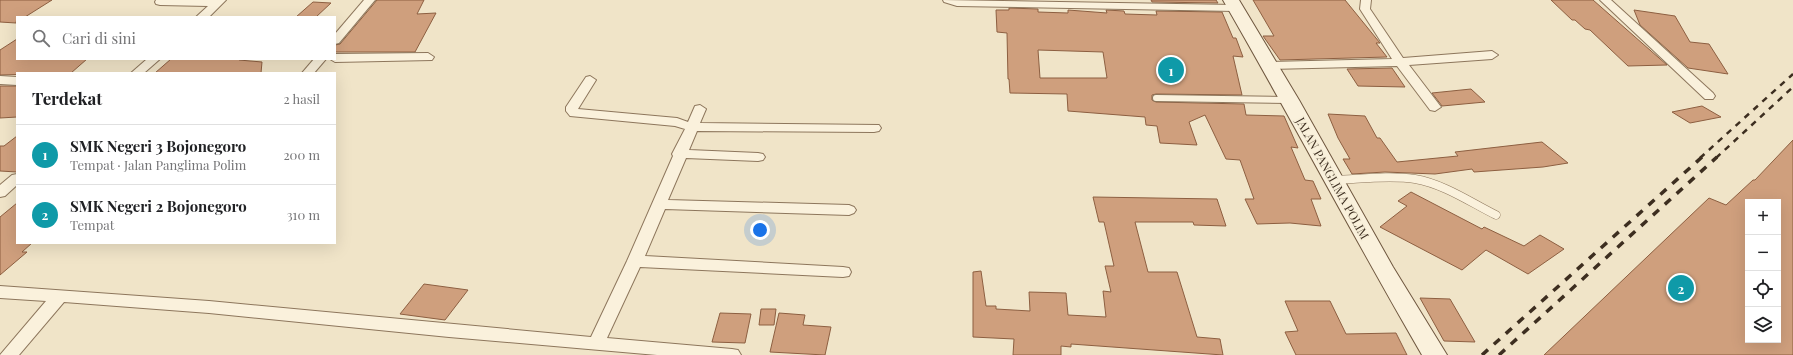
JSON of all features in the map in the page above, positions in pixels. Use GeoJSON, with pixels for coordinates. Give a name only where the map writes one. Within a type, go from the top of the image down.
{"type":"FeatureCollection","features":[{"type":"Feature","properties":{"kind":"main road","name":"JALAN PANGLIMA POLIM"},"geometry":{"type":"LineString","coordinates":[[1233,4],[1290,100],[1383,269],[1435,355]]}},
{"type":"Feature","properties":{"kind":"street"},"geometry":{"type":"LineString","coordinates":[[336,41],[370,0]]}},
{"type":"Feature","properties":{"kind":"street"},"geometry":{"type":"LineString","coordinates":[[948,0],[957,3],[1233,4]]}},
{"type":"Feature","properties":{"kind":"street"},"geometry":{"type":"LineString","coordinates":[[1366,0],[1365,9],[1400,62],[1435,107]]}},
{"type":"Feature","properties":{"kind":"street"},"geometry":{"type":"LineString","coordinates":[[1605,0],[1709,96]]}},
{"type":"Feature","properties":{"kind":"street"},"geometry":{"type":"LineString","coordinates":[[160,2],[220,2]]}},
{"type":"Feature","properties":{"kind":"street"},"geometry":{"type":"LineString","coordinates":[[203,16],[220,2]]}},
{"type":"Feature","properties":{"kind":"street"},"geometry":{"type":"LineString","coordinates":[[1269,66],[1400,62],[1492,55]]}},
{"type":"Feature","properties":{"kind":"street"},"geometry":{"type":"LineString","coordinates":[[336,58],[428,57]]}},
{"type":"Feature","properties":{"kind":"street"},"geometry":{"type":"LineString","coordinates":[[138,72],[153,60]]}},
{"type":"Feature","properties":{"kind":"street"},"geometry":{"type":"LineString","coordinates":[[309,72],[319,60]]}},
{"type":"Feature","properties":{"kind":"street"},"geometry":{"type":"LineString","coordinates":[[0,80],[16,81]]}},
{"type":"Feature","properties":{"kind":"street"},"geometry":{"type":"LineString","coordinates":[[590,80],[572,106],[572,111],[575,113],[677,122],[691,127],[874,128]]}},
{"type":"Feature","properties":{"kind":"street"},"geometry":{"type":"LineString","coordinates":[[596,343],[635,261],[660,204],[679,154],[700,109]]}},
{"type":"Feature","properties":{"kind":"street"},"geometry":{"type":"LineString","coordinates":[[679,154],[758,157]]}},
{"type":"Feature","properties":{"kind":"street"},"geometry":{"type":"LineString","coordinates":[[0,193],[16,179]]}},
{"type":"Feature","properties":{"kind":"street"},"geometry":{"type":"LineString","coordinates":[[660,204],[849,210]]}},
{"type":"Feature","properties":{"kind":"street"},"geometry":{"type":"LineString","coordinates":[[635,261],[842,272]]}},
{"type":"Feature","properties":{"kind":"street"},"geometry":{"type":"LineString","coordinates":[[0,292],[209,307],[596,343],[656,352],[732,355]]}},
{"type":"Feature","properties":{"kind":"street"},"geometry":{"type":"LineString","coordinates":[[8,355],[60,296]]}},
{"type":"Feature","properties":{"kind":"lane"},"geometry":{"type":"LineString","coordinates":[[1156,98],[1290,100]]}},
{"type":"Feature","properties":{"kind":"lane"},"geometry":{"type":"LineString","coordinates":[[1335,180],[1384,177],[1415,179],[1430,183],[1496,215]]}},
{"type":"Feature","properties":{"kind":"building"},"geometry":{"type":"Polygon","coordinates":[[[0,0],[52,0],[27,16],[16,16],[16,23],[0,22],[0,0]]]}},
{"type":"Feature","properties":{"kind":"building"},"geometry":{"type":"Polygon","coordinates":[[[377,0],[424,0],[417,14],[436,13],[415,52],[336,52],[336,45],[340,44],[377,0]]]}},
{"type":"Feature","properties":{"kind":"building"},"geometry":{"type":"Polygon","coordinates":[[[1151,0],[1216,0],[1218,3],[1152,2],[1151,0]]]}},
{"type":"Feature","properties":{"kind":"building"},"geometry":{"type":"Polygon","coordinates":[[[1253,0],[1345,0],[1380,43],[1376,43],[1387,57],[1280,60],[1263,36],[1274,36],[1253,0]]]}},
{"type":"Feature","properties":{"kind":"building"},"geometry":{"type":"Polygon","coordinates":[[[1551,0],[1593,0],[1667,65],[1628,66],[1590,30],[1585,29],[1575,20],[1572,20],[1551,0]]]}},
{"type":"Feature","properties":{"kind":"building"},"geometry":{"type":"Polygon","coordinates":[[[313,2],[331,3],[317,16],[297,16],[313,2]]]}},
{"type":"Feature","properties":{"kind":"building"},"geometry":{"type":"Polygon","coordinates":[[[1009,8],[1038,9],[1038,12],[1068,13],[1068,10],[1107,13],[1106,10],[1124,11],[1125,14],[1157,15],[1156,11],[1222,12],[1233,38],[1236,38],[1243,57],[1233,56],[1242,95],[1156,94],[1152,95],[1152,100],[1156,102],[1244,104],[1246,115],[1284,116],[1298,148],[1291,147],[1305,180],[1313,181],[1321,199],[1311,199],[1321,226],[1290,223],[1257,224],[1245,199],[1254,199],[1240,160],[1226,159],[1205,115],[1189,122],[1197,145],[1160,143],[1157,126],[1146,125],[1145,117],[1068,111],[1067,94],[1010,93],[1008,79],[1007,33],[997,32],[996,10],[1009,10],[1009,8]],[[1038,50],[1040,78],[1107,78],[1103,52],[1038,50]]]}},
{"type":"Feature","properties":{"kind":"building"},"geometry":{"type":"Polygon","coordinates":[[[1634,10],[1675,16],[1690,42],[1709,44],[1728,74],[1688,68],[1640,25],[1634,10]]]}},
{"type":"Feature","properties":{"kind":"building"},"geometry":{"type":"Polygon","coordinates":[[[16,40],[16,60],[86,60],[72,72],[16,72],[16,75],[0,75],[0,50],[16,40]]]}},
{"type":"Feature","properties":{"kind":"building"},"geometry":{"type":"Polygon","coordinates":[[[170,60],[239,60],[262,62],[261,72],[156,72],[170,60]]]}},
{"type":"Feature","properties":{"kind":"building"},"geometry":{"type":"Polygon","coordinates":[[[1392,68],[1405,87],[1358,86],[1347,69],[1392,68]]]}},
{"type":"Feature","properties":{"kind":"building"},"geometry":{"type":"Polygon","coordinates":[[[0,86],[16,86],[16,117],[0,118],[0,86]]]}},
{"type":"Feature","properties":{"kind":"building"},"geometry":{"type":"Polygon","coordinates":[[[1471,89],[1485,102],[1442,106],[1432,93],[1471,89]]]}},
{"type":"Feature","properties":{"kind":"building"},"geometry":{"type":"Polygon","coordinates":[[[1702,106],[1721,117],[1690,123],[1672,112],[1702,106]]]}},
{"type":"Feature","properties":{"kind":"building"},"geometry":{"type":"Polygon","coordinates":[[[1328,114],[1365,116],[1377,138],[1380,138],[1397,162],[1458,156],[1455,152],[1542,142],[1568,163],[1543,167],[1474,172],[1472,169],[1435,174],[1385,172],[1352,174],[1343,159],[1350,159],[1338,138],[1328,114]]]}},
{"type":"Feature","properties":{"kind":"building"},"geometry":{"type":"Polygon","coordinates":[[[16,137],[16,172],[0,171],[0,146],[4,146],[16,137]]]}},
{"type":"Feature","properties":{"kind":"building"},"geometry":{"type":"Polygon","coordinates":[[[1793,140],[1793,355],[1544,355],[1709,198],[1726,205],[1753,180],[1755,180],[1793,140]]]}},
{"type":"Feature","properties":{"kind":"building"},"geometry":{"type":"Polygon","coordinates":[[[1411,192],[1482,229],[1484,227],[1524,246],[1540,235],[1564,249],[1528,274],[1486,250],[1462,270],[1380,227],[1407,206],[1398,201],[1411,192]]]}},
{"type":"Feature","properties":{"kind":"building"},"geometry":{"type":"Polygon","coordinates":[[[1093,197],[1217,199],[1226,226],[1194,225],[1193,222],[1135,222],[1148,272],[1177,272],[1197,337],[1220,339],[1223,355],[1071,344],[1071,347],[1061,346],[1061,355],[1013,355],[1014,339],[973,337],[973,272],[981,271],[986,306],[996,306],[996,309],[1030,311],[1029,292],[1066,293],[1068,315],[1106,317],[1103,291],[1111,292],[1105,266],[1114,266],[1104,222],[1099,222],[1093,197]]]}},
{"type":"Feature","properties":{"kind":"building"},"geometry":{"type":"Polygon","coordinates":[[[16,204],[16,244],[31,244],[22,252],[27,252],[0,275],[0,217],[16,204]]]}},
{"type":"Feature","properties":{"kind":"building"},"geometry":{"type":"Polygon","coordinates":[[[424,284],[468,290],[445,320],[400,314],[424,284]]]}},
{"type":"Feature","properties":{"kind":"building"},"geometry":{"type":"Polygon","coordinates":[[[1420,298],[1450,299],[1475,342],[1444,341],[1420,298]]]}},
{"type":"Feature","properties":{"kind":"building"},"geometry":{"type":"Polygon","coordinates":[[[1285,301],[1330,301],[1346,334],[1396,333],[1407,355],[1296,355],[1285,332],[1298,331],[1285,301]]]}},
{"type":"Feature","properties":{"kind":"building"},"geometry":{"type":"Polygon","coordinates":[[[761,309],[776,309],[774,325],[759,325],[761,309]]]}},
{"type":"Feature","properties":{"kind":"building"},"geometry":{"type":"Polygon","coordinates":[[[720,313],[751,314],[745,343],[712,342],[720,313]]]}},
{"type":"Feature","properties":{"kind":"building"},"geometry":{"type":"Polygon","coordinates":[[[779,313],[805,315],[803,325],[831,327],[825,355],[770,352],[779,313]]]}},
{"type":"Feature","properties":{"kind":"railway"},"geometry":{"type":"LineString","coordinates":[[1700,158],[1793,74]]}},
{"type":"Feature","properties":{"kind":"railway"},"geometry":{"type":"LineString","coordinates":[[1716,158],[1793,87]]}},
{"type":"Feature","properties":{"kind":"railway"},"geometry":{"type":"LineString","coordinates":[[1482,355],[1702,157]]}},
{"type":"Feature","properties":{"kind":"railway"},"geometry":{"type":"LineString","coordinates":[[1499,355],[1717,157]]}},
{"type":"Feature","properties":{"kind":"place","name":"SMK Negeri 3 Bojonegoro"},"geometry":{"type":"Point","coordinates":[1171,70]}},
{"type":"Feature","properties":{"kind":"place","name":"SMK Negeri 2 Bojonegoro"},"geometry":{"type":"Point","coordinates":[1681,288]}}]}
